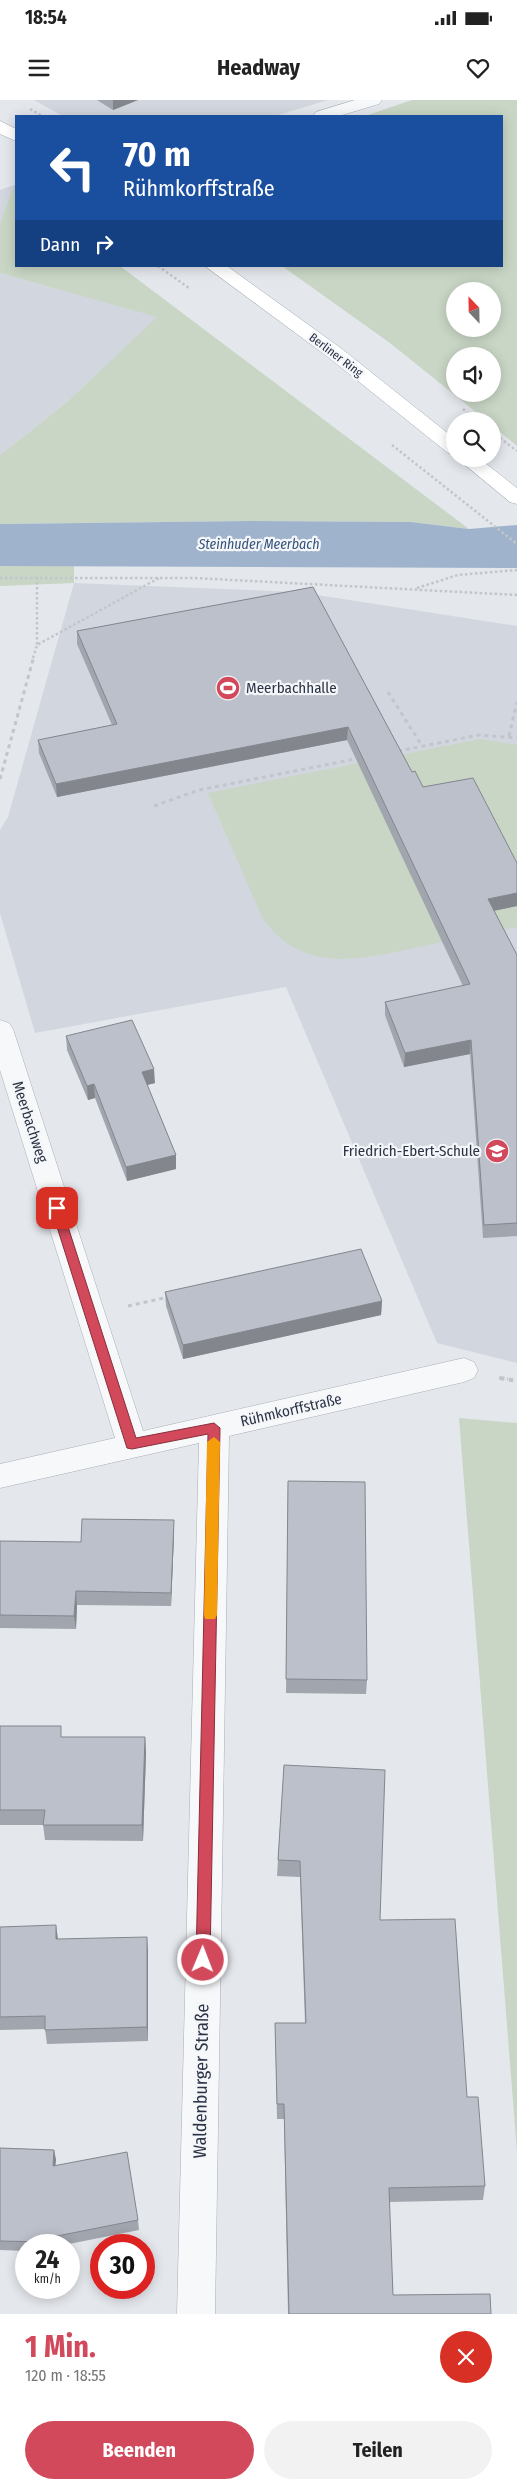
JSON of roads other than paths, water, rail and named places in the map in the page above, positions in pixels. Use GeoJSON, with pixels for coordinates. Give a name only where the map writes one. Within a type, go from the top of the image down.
{"type":"FeatureCollection","features":[{"type":"Feature","properties":{"kind":"main road"},"geometry":{"type":"LineString","coordinates":[[0,126],[15,135]]}},
{"type":"Feature","properties":{"kind":"main road","name":"Berliner Ring"},"geometry":{"type":"LineString","coordinates":[[215,267],[335,353],[446,442]]}},
{"type":"Feature","properties":{"kind":"main road"},"geometry":{"type":"LineString","coordinates":[[478,467],[517,498]]}},
{"type":"Feature","properties":{"kind":"street"},"geometry":{"type":"LineString","coordinates":[[325,115],[372,100]]}},
{"type":"Feature","properties":{"kind":"street","name":"Meerbachweg"},"geometry":{"type":"LineString","coordinates":[[0,1029],[132,1444]]}},
{"type":"Feature","properties":{"kind":"street","name":"Rühmkorffstraße"},"geometry":{"type":"LineString","coordinates":[[0,1476],[132,1444],[214,1428],[464,1370]]}},
{"type":"Feature","properties":{"kind":"street","name":"Waldenburger Straße"},"geometry":{"type":"LineString","coordinates":[[196,2314],[214,1428]]}},
{"type":"Feature","properties":{"kind":"water","name":"Steinhuder Meerbach"},"geometry":{"type":"Polygon","coordinates":[[[249,521],[411,522],[469,529],[517,525],[517,568],[0,566],[0,524],[249,521]]]}},
{"type":"Feature","properties":{"kind":"place","name":"Meerbachhalle"},"geometry":{"type":"Point","coordinates":[228,688]}},
{"type":"Feature","properties":{"kind":"place","name":"Friedrich-Ebert-Schule"},"geometry":{"type":"Point","coordinates":[497,1151]}}]}
